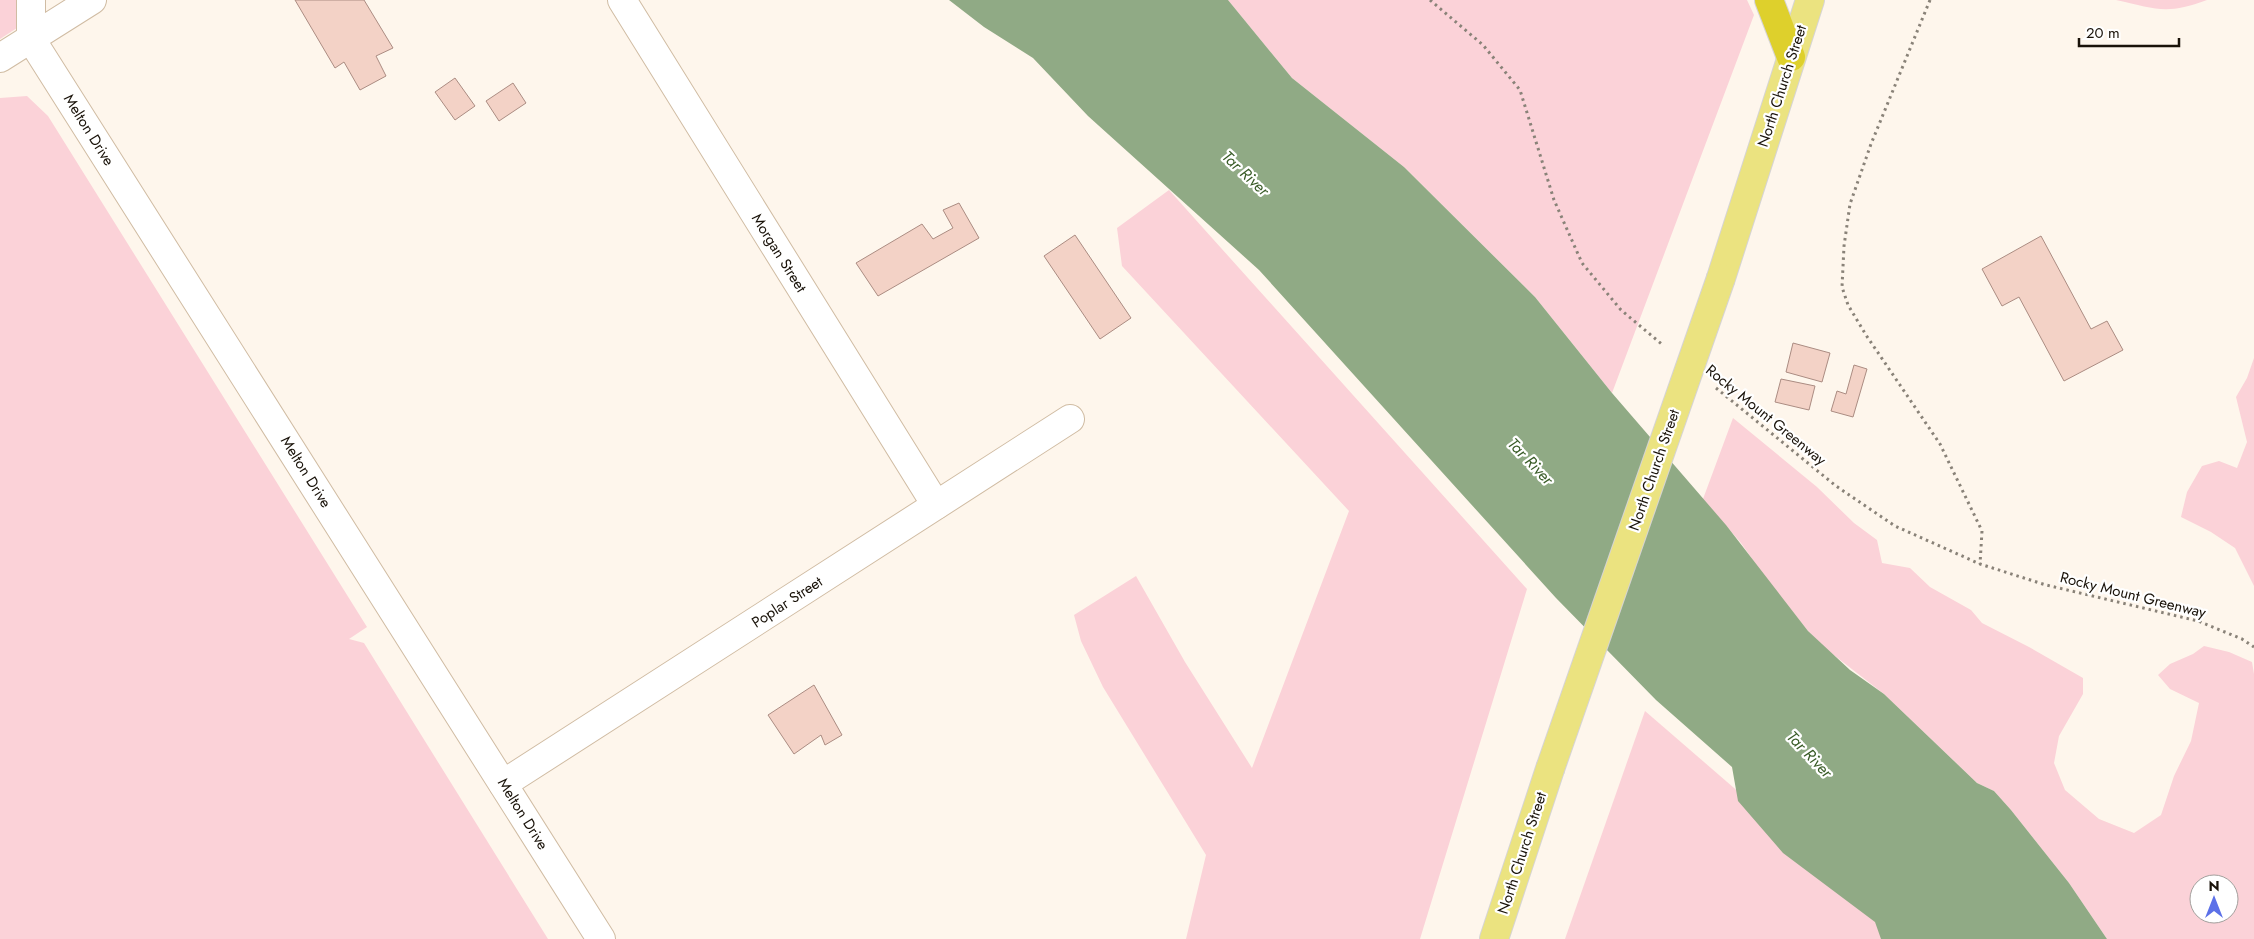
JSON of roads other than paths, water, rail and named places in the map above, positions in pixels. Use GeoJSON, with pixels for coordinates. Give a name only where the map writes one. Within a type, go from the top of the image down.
{"type":"FeatureCollection","features":[{"type":"Feature","properties":{"kind":"highway"},"geometry":{"type":"LineString","coordinates":[[1769,0],[1791,57]]}},
{"type":"Feature","properties":{"kind":"main road","name":"North Church Street"},"geometry":{"type":"LineString","coordinates":[[1494,939],[1550,770],[1721,278],[1810,0]]}},
{"type":"Feature","properties":{"kind":"street"},"geometry":{"type":"LineString","coordinates":[[30,38],[31,0]]}},
{"type":"Feature","properties":{"kind":"street"},"geometry":{"type":"LineString","coordinates":[[0,58],[92,0]]}},
{"type":"Feature","properties":{"kind":"street","name":"Morgan Street"},"geometry":{"type":"LineString","coordinates":[[622,0],[936,505]]}},
{"type":"Feature","properties":{"kind":"street","name":"Melton Drive"},"geometry":{"type":"LineString","coordinates":[[30,38],[601,939]]}},
{"type":"Feature","properties":{"kind":"street","name":"Poplar Street"},"geometry":{"type":"LineString","coordinates":[[504,784],[1070,420]]}},
{"type":"Feature","properties":{"kind":"water","name":"Tar River"},"geometry":{"type":"Polygon","coordinates":[[[949,0],[1228,0],[1292,78],[1404,167],[1535,297],[1612,393],[1726,525],[1808,631],[1850,670],[1884,694],[1977,783],[1994,791],[2069,883],[2107,939],[1881,939],[1875,922],[1783,853],[1738,801],[1732,767],[1656,700],[1556,598],[1259,270],[1088,116],[1033,58],[984,27],[949,0]]]}}]}
